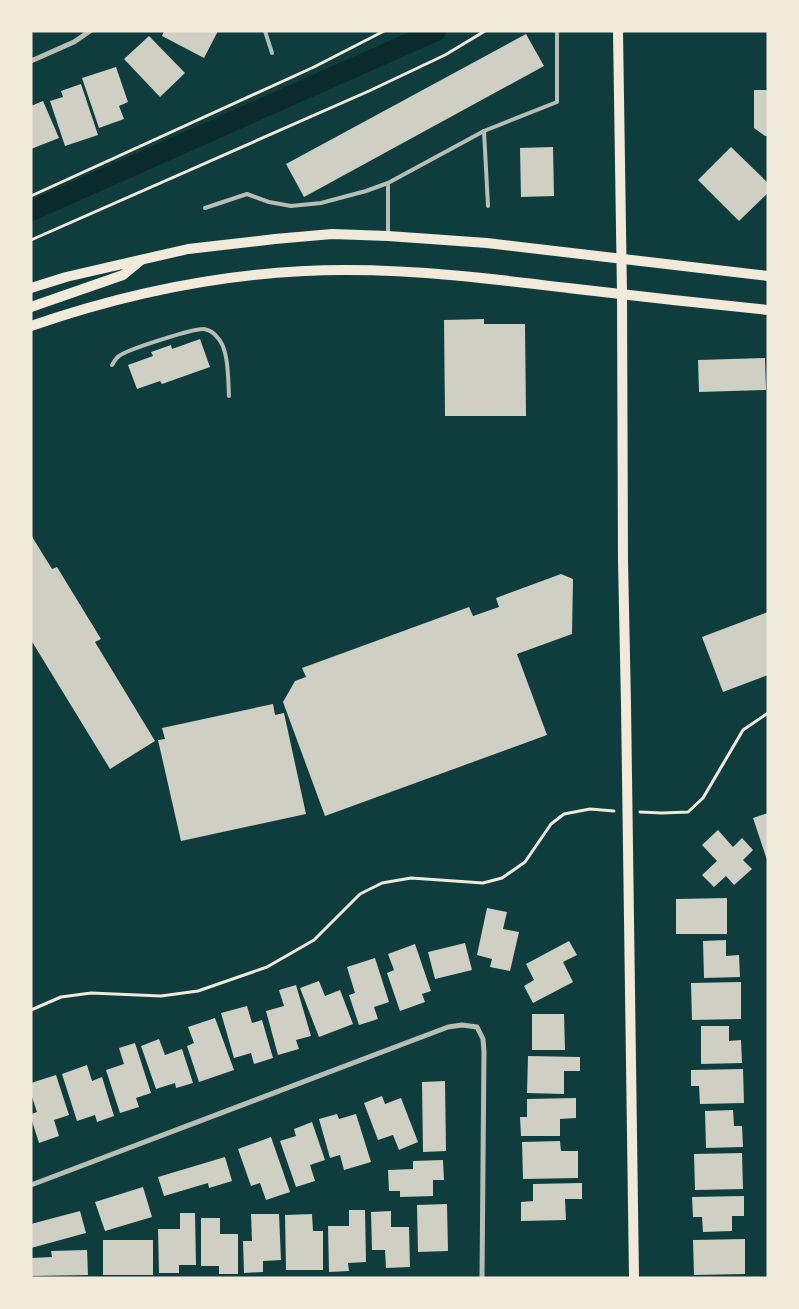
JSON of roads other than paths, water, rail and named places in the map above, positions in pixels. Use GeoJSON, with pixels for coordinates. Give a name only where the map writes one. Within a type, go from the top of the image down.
{"type":"FeatureCollection","features":[{"type":"Feature","properties":{"kind":"main road"},"geometry":{"type":"LineString","coordinates":[[618,31],[622,294],[622,552],[634,1278]]}},
{"type":"Feature","properties":{"kind":"main road"},"geometry":{"type":"LineString","coordinates":[[31,288],[66,277],[188,249],[332,234],[488,243],[768,276]]}},
{"type":"Feature","properties":{"kind":"main road"},"geometry":{"type":"LineString","coordinates":[[31,307],[122,275],[142,259]]}},
{"type":"Feature","properties":{"kind":"main road"},"geometry":{"type":"LineString","coordinates":[[31,326],[87,307],[154,291],[225,279],[305,271],[344,270],[397,270],[469,276],[768,310]]}},
{"type":"Feature","properties":{"kind":"street"},"geometry":{"type":"LineString","coordinates":[[31,61],[74,42],[90,31]]}},
{"type":"Feature","properties":{"kind":"street"},"geometry":{"type":"LineString","coordinates":[[31,1185],[448,1027],[462,1025],[477,1027],[483,1039],[484,1052],[482,1278]]}},
{"type":"Feature","properties":{"kind":"lane"},"geometry":{"type":"LineString","coordinates":[[265,31],[272,53]]}},
{"type":"Feature","properties":{"kind":"lane"},"geometry":{"type":"LineString","coordinates":[[205,208],[247,194],[269,202],[291,206],[321,203],[359,194],[388,183],[484,131],[557,102],[557,31]]}},
{"type":"Feature","properties":{"kind":"lane"},"geometry":{"type":"LineString","coordinates":[[484,131],[488,206]]}},
{"type":"Feature","properties":{"kind":"lane"},"geometry":{"type":"LineString","coordinates":[[388,183],[388,236]]}},
{"type":"Feature","properties":{"kind":"lane"},"geometry":{"type":"LineString","coordinates":[[112,365],[120,355],[182,333],[204,329],[218,337],[223,344],[229,396]]}},
{"type":"Feature","properties":{"kind":"waterway"},"geometry":{"type":"LineString","coordinates":[[31,211],[436,31]]}}]}
